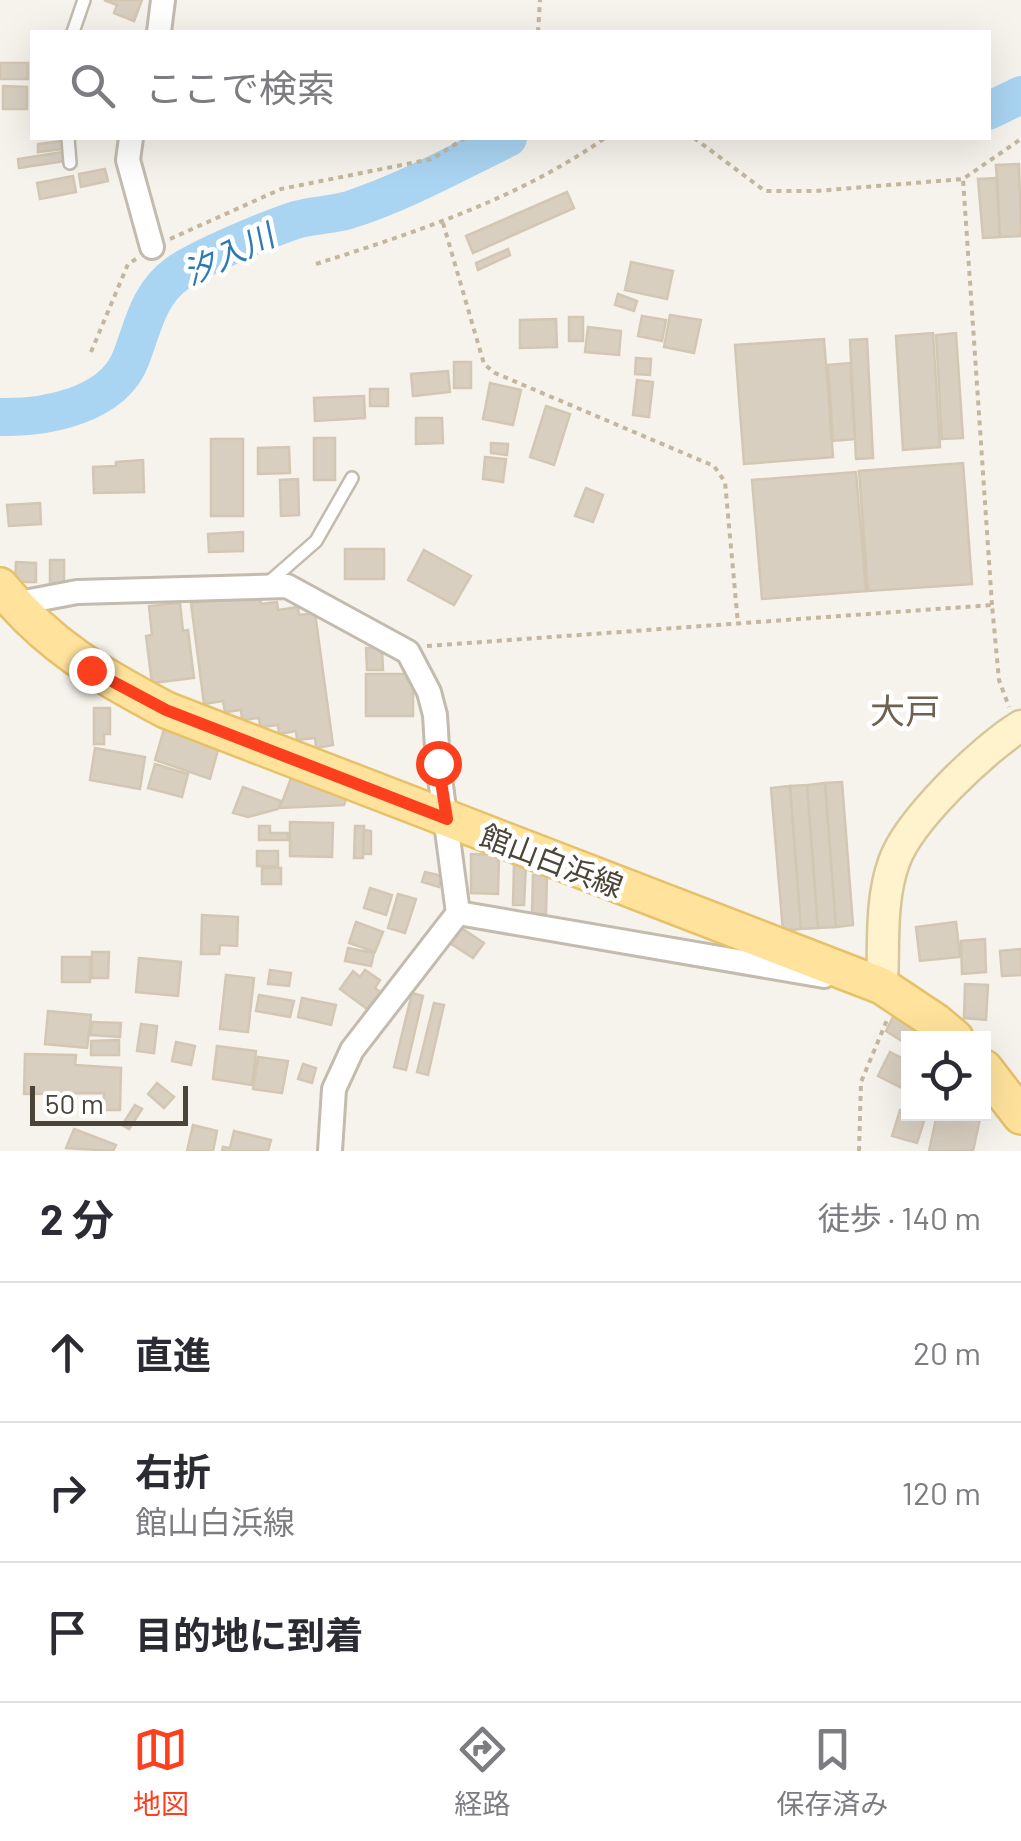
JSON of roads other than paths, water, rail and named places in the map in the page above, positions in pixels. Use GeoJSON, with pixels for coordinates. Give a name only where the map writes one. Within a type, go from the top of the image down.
{"type":"FeatureCollection","features":[{"type":"Feature","properties":{"kind":"main road","name":"館山白浜線"},"geometry":{"type":"LineString","coordinates":[[4,593],[91,670],[166,710],[889,992],[947,1031]]}},
{"type":"Feature","properties":{"kind":"main road"},"geometry":{"type":"LineString","coordinates":[[991,1077],[1021,1116]]}},
{"type":"Feature","properties":{"kind":"street"},"geometry":{"type":"LineString","coordinates":[[159,30],[163,0]]}},
{"type":"Feature","properties":{"kind":"street"},"geometry":{"type":"LineString","coordinates":[[131,140],[128,160],[152,247]]}},
{"type":"Feature","properties":{"kind":"street"},"geometry":{"type":"LineString","coordinates":[[4,593],[287,586],[408,652],[429,692],[435,715],[458,913],[352,1050],[334,1089],[330,1151]]}},
{"type":"Feature","properties":{"kind":"street"},"geometry":{"type":"LineString","coordinates":[[458,913],[889,992],[886,898],[894,859],[962,771],[1019,727]]}},
{"type":"Feature","properties":{"kind":"lane"},"geometry":{"type":"LineString","coordinates":[[73,30],[84,0]]}},
{"type":"Feature","properties":{"kind":"lane"},"geometry":{"type":"LineString","coordinates":[[68,140],[70,163]]}},
{"type":"Feature","properties":{"kind":"lane"},"geometry":{"type":"LineString","coordinates":[[266,585],[316,540],[352,478]]}},
{"type":"Feature","properties":{"kind":"waterway","name":"汐入川"},"geometry":{"type":"LineString","coordinates":[[991,110],[1021,95]]}},
{"type":"Feature","properties":{"kind":"waterway","name":"汐入川"},"geometry":{"type":"LineString","coordinates":[[0,417],[37,415],[76,406],[109,388],[131,358],[160,291],[189,266],[284,224],[349,210],[390,195],[504,140]]}},
{"type":"Feature","properties":{"kind":"district","name":"大戸"},"geometry":{"type":"Point","coordinates":[905,710]}}]}
